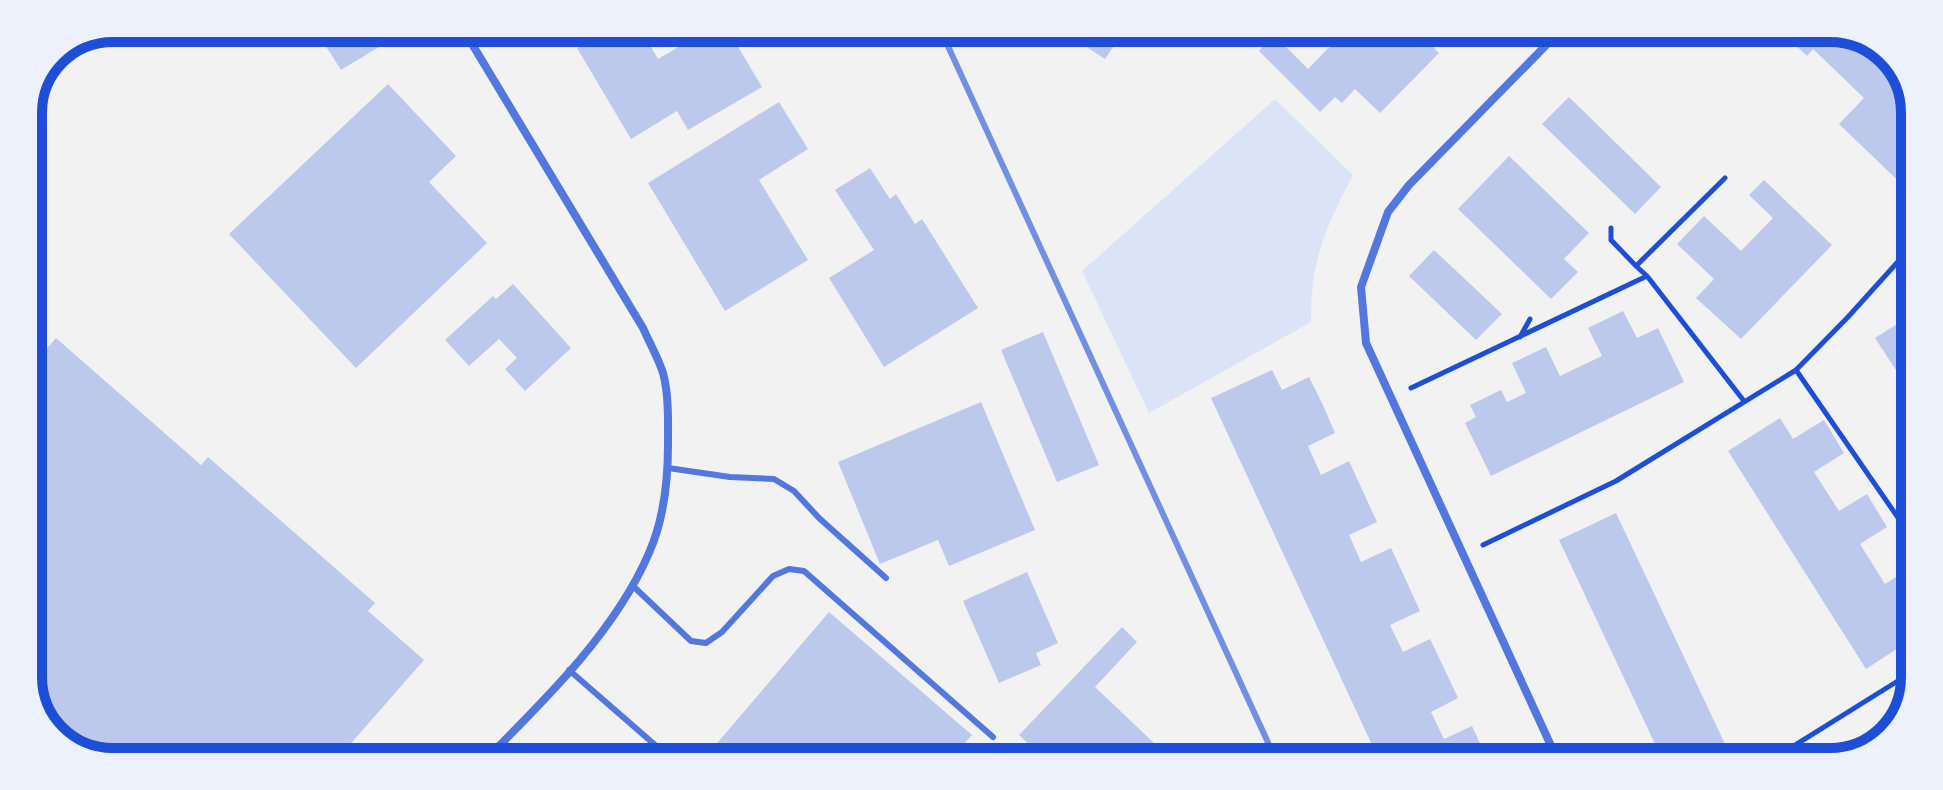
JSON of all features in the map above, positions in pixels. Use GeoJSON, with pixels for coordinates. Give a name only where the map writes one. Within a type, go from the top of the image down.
{"type":"FeatureCollection","features":[{"type":"Feature","properties":{"kind":"street"},"geometry":{"type":"LineString","coordinates":[[471,42],[643,328],[663,373],[668,417],[668,468],[662,514],[650,551],[633,586],[614,616],[569,670],[497,748]]}},
{"type":"Feature","properties":{"kind":"street"},"geometry":{"type":"LineString","coordinates":[[1549,42],[1409,185],[1388,212],[1361,287],[1366,343],[1552,748]]}},
{"type":"Feature","properties":{"kind":"lane"},"geometry":{"type":"LineString","coordinates":[[668,468],[730,477],[774,479],[794,491],[819,518],[886,578]]}},
{"type":"Feature","properties":{"kind":"lane"},"geometry":{"type":"LineString","coordinates":[[633,586],[691,641],[706,643],[722,632],[773,576],[789,569],[804,571],[993,737]]}},
{"type":"Feature","properties":{"kind":"lane"},"geometry":{"type":"LineString","coordinates":[[569,670],[659,748]]}},
{"type":"Feature","properties":{"kind":"path"},"geometry":{"type":"LineString","coordinates":[[1636,266],[1725,178]]}},
{"type":"Feature","properties":{"kind":"path"},"geometry":{"type":"LineString","coordinates":[[1611,228],[1611,240],[1647,276],[1744,401]]}},
{"type":"Feature","properties":{"kind":"path"},"geometry":{"type":"LineString","coordinates":[[1464,554],[1616,481],[1796,370],[1901,258]]}},
{"type":"Feature","properties":{"kind":"path"},"geometry":{"type":"LineString","coordinates":[[1392,396],[1647,276]]}},
{"type":"Feature","properties":{"kind":"path"},"geometry":{"type":"LineString","coordinates":[[1519,337],[1530,319]]}},
{"type":"Feature","properties":{"kind":"path"},"geometry":{"type":"LineString","coordinates":[[1796,370],[1901,522]]}},
{"type":"Feature","properties":{"kind":"path"},"geometry":{"type":"LineString","coordinates":[[1790,748],[1901,679]]}},
{"type":"Feature","properties":{"kind":"shaded area"},"geometry":{"type":"Polygon","coordinates":[[[1275,99],[1353,175],[1335,212],[1317,262],[1311,322],[1149,413],[1082,271],[1275,99]]]}},
{"type":"Feature","properties":{"kind":"building"},"geometry":{"type":"Polygon","coordinates":[[[323,42],[383,42],[384,44],[341,70],[323,42]]]}},
{"type":"Feature","properties":{"kind":"building"},"geometry":{"type":"Polygon","coordinates":[[[587,42],[648,42],[658,59],[687,42],[735,42],[762,87],[688,130],[677,111],[631,139],[577,48],[587,42]]]}},
{"type":"Feature","properties":{"kind":"building"},"geometry":{"type":"Polygon","coordinates":[[[1092,42],[1116,42],[1105,59],[1088,48],[1092,42]]]}},
{"type":"Feature","properties":{"kind":"building"},"geometry":{"type":"Polygon","coordinates":[[[1267,42],[1281,42],[1308,69],[1334,42],[1428,42],[1439,53],[1380,113],[1355,89],[1342,103],[1335,97],[1320,112],[1259,51],[1267,42]]]}},
{"type":"Feature","properties":{"kind":"building"},"geometry":{"type":"Polygon","coordinates":[[[1792,42],[1830,42],[1853,46],[1870,54],[1886,70],[1894,81],[1900,99],[1901,184],[1839,124],[1864,98],[1813,49],[1807,56],[1792,42]]]}},
{"type":"Feature","properties":{"kind":"building"},"geometry":{"type":"Polygon","coordinates":[[[388,84],[456,156],[429,182],[487,243],[356,368],[229,234],[388,84]]]}},
{"type":"Feature","properties":{"kind":"building"},"geometry":{"type":"Polygon","coordinates":[[[1569,97],[1661,187],[1635,214],[1542,124],[1569,97]]]}},
{"type":"Feature","properties":{"kind":"building"},"geometry":{"type":"Polygon","coordinates":[[[779,102],[808,149],[759,180],[808,260],[725,311],[648,183],[779,102]]]}},
{"type":"Feature","properties":{"kind":"building"},"geometry":{"type":"Polygon","coordinates":[[[1509,156],[1589,233],[1564,259],[1578,272],[1551,299],[1458,209],[1509,156]]]}},
{"type":"Feature","properties":{"kind":"building"},"geometry":{"type":"Polygon","coordinates":[[[870,168],[890,199],[896,194],[915,224],[922,219],[978,308],[884,367],[829,278],[874,250],[835,190],[870,168]]]}},
{"type":"Feature","properties":{"kind":"building"},"geometry":{"type":"Polygon","coordinates":[[[1764,180],[1832,245],[1741,339],[1696,298],[1714,279],[1677,244],[1704,216],[1741,251],[1773,218],[1749,195],[1764,180]]]}},
{"type":"Feature","properties":{"kind":"building"},"geometry":{"type":"Polygon","coordinates":[[[1434,250],[1502,314],[1476,340],[1409,276],[1434,250]]]}},
{"type":"Feature","properties":{"kind":"building"},"geometry":{"type":"Polygon","coordinates":[[[513,284],[571,348],[525,391],[505,369],[517,358],[499,339],[469,366],[445,340],[493,296],[496,299],[513,284]]]}},
{"type":"Feature","properties":{"kind":"building"},"geometry":{"type":"Polygon","coordinates":[[[1623,311],[1637,338],[1658,328],[1684,382],[1491,476],[1465,423],[1476,417],[1470,405],[1501,390],[1507,402],[1526,393],[1512,363],[1546,347],[1560,376],[1602,356],[1588,328],[1623,311]]]}},
{"type":"Feature","properties":{"kind":"building"},"geometry":{"type":"Polygon","coordinates":[[[1901,322],[1901,378],[1875,338],[1901,322]]]}},
{"type":"Feature","properties":{"kind":"building"},"geometry":{"type":"Polygon","coordinates":[[[1043,332],[1099,465],[1057,482],[1001,350],[1043,332]]]}},
{"type":"Feature","properties":{"kind":"building"},"geometry":{"type":"Polygon","coordinates":[[[56,338],[201,465],[208,457],[375,603],[368,611],[424,660],[347,748],[99,747],[81,741],[51,713],[42,682],[42,354],[56,338]]]}},
{"type":"Feature","properties":{"kind":"building"},"geometry":{"type":"Polygon","coordinates":[[[1272,370],[1282,390],[1309,377],[1335,433],[1308,446],[1321,475],[1349,461],[1377,522],[1349,535],[1361,562],[1391,548],[1420,611],[1390,625],[1403,652],[1430,639],[1458,698],[1431,712],[1444,739],[1472,726],[1482,748],[1373,748],[1211,398],[1272,370]]]}},
{"type":"Feature","properties":{"kind":"building"},"geometry":{"type":"Polygon","coordinates":[[[981,402],[1035,530],[949,566],[938,540],[880,564],[838,462],[981,402]]]}},
{"type":"Feature","properties":{"kind":"building"},"geometry":{"type":"Polygon","coordinates":[[[1780,418],[1793,439],[1824,420],[1844,453],[1814,472],[1839,511],[1867,494],[1887,527],[1860,544],[1885,584],[1901,574],[1901,646],[1866,669],[1728,451],[1780,418]]]}},
{"type":"Feature","properties":{"kind":"building"},"geometry":{"type":"Polygon","coordinates":[[[1616,513],[1726,746],[1657,748],[1559,540],[1616,513]]]}},
{"type":"Feature","properties":{"kind":"building"},"geometry":{"type":"Polygon","coordinates":[[[1027,572],[1058,643],[1036,653],[1041,665],[999,683],[963,601],[1027,572]]]}},
{"type":"Feature","properties":{"kind":"building"},"geometry":{"type":"Polygon","coordinates":[[[829,612],[972,735],[961,748],[713,748],[829,612]]]}},
{"type":"Feature","properties":{"kind":"building"},"geometry":{"type":"Polygon","coordinates":[[[1122,627],[1137,642],[1095,687],[1154,743],[1150,748],[1033,748],[1019,735],[1122,627]]]}},
{"type":"Feature","properties":{"kind":"railway"},"geometry":{"type":"LineString","coordinates":[[946,42],[1270,748]]}}]}
